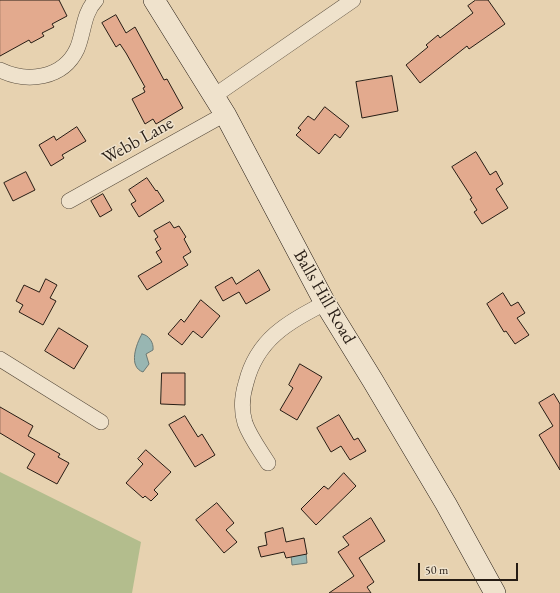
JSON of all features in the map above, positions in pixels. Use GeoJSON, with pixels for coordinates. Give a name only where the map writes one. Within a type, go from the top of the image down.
{"type":"FeatureCollection","features":[{"type":"Feature","properties":{"kind":"street"},"geometry":{"type":"LineString","coordinates":[[0,70],[10,75],[25,78],[38,78],[51,74],[62,67],[71,59],[77,49],[87,13],[96,0]]}},
{"type":"Feature","properties":{"kind":"street","name":"Balls Hill Road"},"geometry":{"type":"LineString","coordinates":[[154,0],[225,114],[325,303],[373,380],[446,504],[495,593]]}},
{"type":"Feature","properties":{"kind":"street"},"geometry":{"type":"LineString","coordinates":[[214,96],[353,0]]}},
{"type":"Feature","properties":{"kind":"street","name":"Webb Lane"},"geometry":{"type":"LineString","coordinates":[[69,201],[225,114]]}},
{"type":"Feature","properties":{"kind":"street"},"geometry":{"type":"LineString","coordinates":[[268,462],[250,435],[245,422],[243,392],[248,375],[254,360],[263,346],[275,333],[290,322],[325,303]]}},
{"type":"Feature","properties":{"kind":"street"},"geometry":{"type":"LineString","coordinates":[[0,359],[101,422]]}},
{"type":"Feature","properties":{"kind":"green space"},"geometry":{"type":"Polygon","coordinates":[[[0,472],[141,542],[132,593],[0,593],[0,472]]]}},
{"type":"Feature","properties":{"kind":"water"},"geometry":{"type":"Polygon","coordinates":[[[142,334],[149,338],[153,347],[153,350],[146,354],[149,364],[143,372],[138,369],[135,360],[136,349],[142,334]]]}},
{"type":"Feature","properties":{"kind":"water"},"geometry":{"type":"Polygon","coordinates":[[[306,553],[307,563],[292,565],[291,555],[306,553]]]}},
{"type":"Feature","properties":{"kind":"building"},"geometry":{"type":"Polygon","coordinates":[[[0,0],[59,0],[67,16],[52,24],[54,27],[42,33],[44,36],[31,43],[29,40],[0,56],[0,0]]]}},
{"type":"Feature","properties":{"kind":"building"},"geometry":{"type":"Polygon","coordinates":[[[476,0],[488,0],[505,24],[469,49],[467,46],[420,83],[406,65],[428,47],[426,45],[438,35],[440,38],[473,13],[468,6],[476,0]]]}},
{"type":"Feature","properties":{"kind":"building"},"geometry":{"type":"Polygon","coordinates":[[[116,15],[126,33],[135,27],[164,80],[167,79],[183,108],[156,124],[153,119],[145,124],[132,99],[145,92],[143,88],[145,87],[120,44],[116,47],[102,23],[116,15]]]}},
{"type":"Feature","properties":{"kind":"building"},"geometry":{"type":"Polygon","coordinates":[[[392,76],[398,111],[362,118],[356,82],[392,76]]]}},
{"type":"Feature","properties":{"kind":"building"},"geometry":{"type":"Polygon","coordinates":[[[325,107],[349,126],[340,138],[335,134],[319,154],[296,135],[301,130],[298,128],[308,116],[314,120],[325,107]]]}},
{"type":"Feature","properties":{"kind":"building"},"geometry":{"type":"Polygon","coordinates":[[[77,127],[86,141],[62,155],[64,158],[51,166],[39,145],[54,136],[56,140],[77,127]]]}},
{"type":"Feature","properties":{"kind":"building"},"geometry":{"type":"Polygon","coordinates":[[[476,152],[490,175],[496,171],[503,184],[496,189],[508,208],[482,224],[474,212],[477,210],[470,199],[472,198],[452,167],[476,152]]]}},
{"type":"Feature","properties":{"kind":"building"},"geometry":{"type":"Polygon","coordinates":[[[26,172],[35,190],[13,201],[4,183],[26,172]]]}},
{"type":"Feature","properties":{"kind":"building"},"geometry":{"type":"Polygon","coordinates":[[[147,178],[164,201],[139,217],[131,204],[136,201],[129,190],[147,178]]]}},
{"type":"Feature","properties":{"kind":"building"},"geometry":{"type":"Polygon","coordinates":[[[103,194],[112,210],[100,217],[91,201],[103,194]]]}},
{"type":"Feature","properties":{"kind":"building"},"geometry":{"type":"Polygon","coordinates":[[[170,222],[174,228],[179,226],[186,237],[184,239],[191,252],[183,257],[188,265],[147,290],[138,276],[162,262],[156,252],[161,249],[155,239],[158,237],[154,231],[170,222]]]}},
{"type":"Feature","properties":{"kind":"building"},"geometry":{"type":"Polygon","coordinates":[[[259,270],[270,290],[246,304],[239,292],[223,301],[215,287],[232,277],[236,284],[259,270]]]}},
{"type":"Feature","properties":{"kind":"building"},"geometry":{"type":"Polygon","coordinates":[[[46,279],[57,285],[50,298],[56,301],[43,325],[19,312],[23,305],[16,301],[24,285],[39,292],[46,279]]]}},
{"type":"Feature","properties":{"kind":"building"},"geometry":{"type":"Polygon","coordinates":[[[503,293],[511,306],[518,302],[525,313],[517,318],[529,335],[515,344],[506,331],[504,332],[487,304],[503,293]]]}},
{"type":"Feature","properties":{"kind":"building"},"geometry":{"type":"Polygon","coordinates":[[[201,300],[220,316],[202,338],[193,331],[182,345],[168,334],[181,319],[184,322],[201,300]]]}},
{"type":"Feature","properties":{"kind":"building"},"geometry":{"type":"Polygon","coordinates":[[[59,328],[88,346],[74,369],[45,351],[59,328]]]}},
{"type":"Feature","properties":{"kind":"building"},"geometry":{"type":"Polygon","coordinates":[[[300,364],[322,377],[297,420],[280,410],[293,388],[289,385],[300,364]]]}},
{"type":"Feature","properties":{"kind":"building"},"geometry":{"type":"Polygon","coordinates":[[[162,373],[185,373],[185,405],[161,404],[162,373]]]}},
{"type":"Feature","properties":{"kind":"building"},"geometry":{"type":"Polygon","coordinates":[[[554,394],[560,404],[560,470],[539,435],[553,426],[539,403],[554,394]]]}},
{"type":"Feature","properties":{"kind":"building"},"geometry":{"type":"Polygon","coordinates":[[[0,407],[33,426],[28,436],[60,454],[58,457],[69,463],[57,484],[27,468],[35,454],[0,433],[0,407]]]}},
{"type":"Feature","properties":{"kind":"building"},"geometry":{"type":"Polygon","coordinates":[[[339,415],[354,440],[358,438],[366,451],[350,460],[341,446],[331,452],[317,428],[339,415]]]}},
{"type":"Feature","properties":{"kind":"building"},"geometry":{"type":"Polygon","coordinates":[[[185,416],[198,437],[202,434],[215,455],[195,467],[169,425],[185,416]]]}},
{"type":"Feature","properties":{"kind":"building"},"geometry":{"type":"Polygon","coordinates":[[[146,450],[171,472],[154,490],[158,494],[151,501],[145,496],[143,498],[126,483],[143,464],[138,459],[146,450]]]}},
{"type":"Feature","properties":{"kind":"building"},"geometry":{"type":"Polygon","coordinates":[[[344,473],[356,486],[316,525],[301,509],[324,486],[328,489],[344,473]]]}},
{"type":"Feature","properties":{"kind":"building"},"geometry":{"type":"Polygon","coordinates":[[[217,503],[234,523],[226,530],[237,542],[224,553],[196,520],[217,503]]]}},
{"type":"Feature","properties":{"kind":"building"},"geometry":{"type":"Polygon","coordinates":[[[371,518],[385,541],[359,558],[374,582],[367,587],[371,593],[329,593],[354,576],[338,552],[349,545],[343,537],[371,518]]]}},
{"type":"Feature","properties":{"kind":"building"},"geometry":{"type":"Polygon","coordinates":[[[283,528],[286,542],[304,538],[307,554],[286,558],[284,552],[261,557],[258,547],[267,545],[265,533],[283,528]]]}}]}
